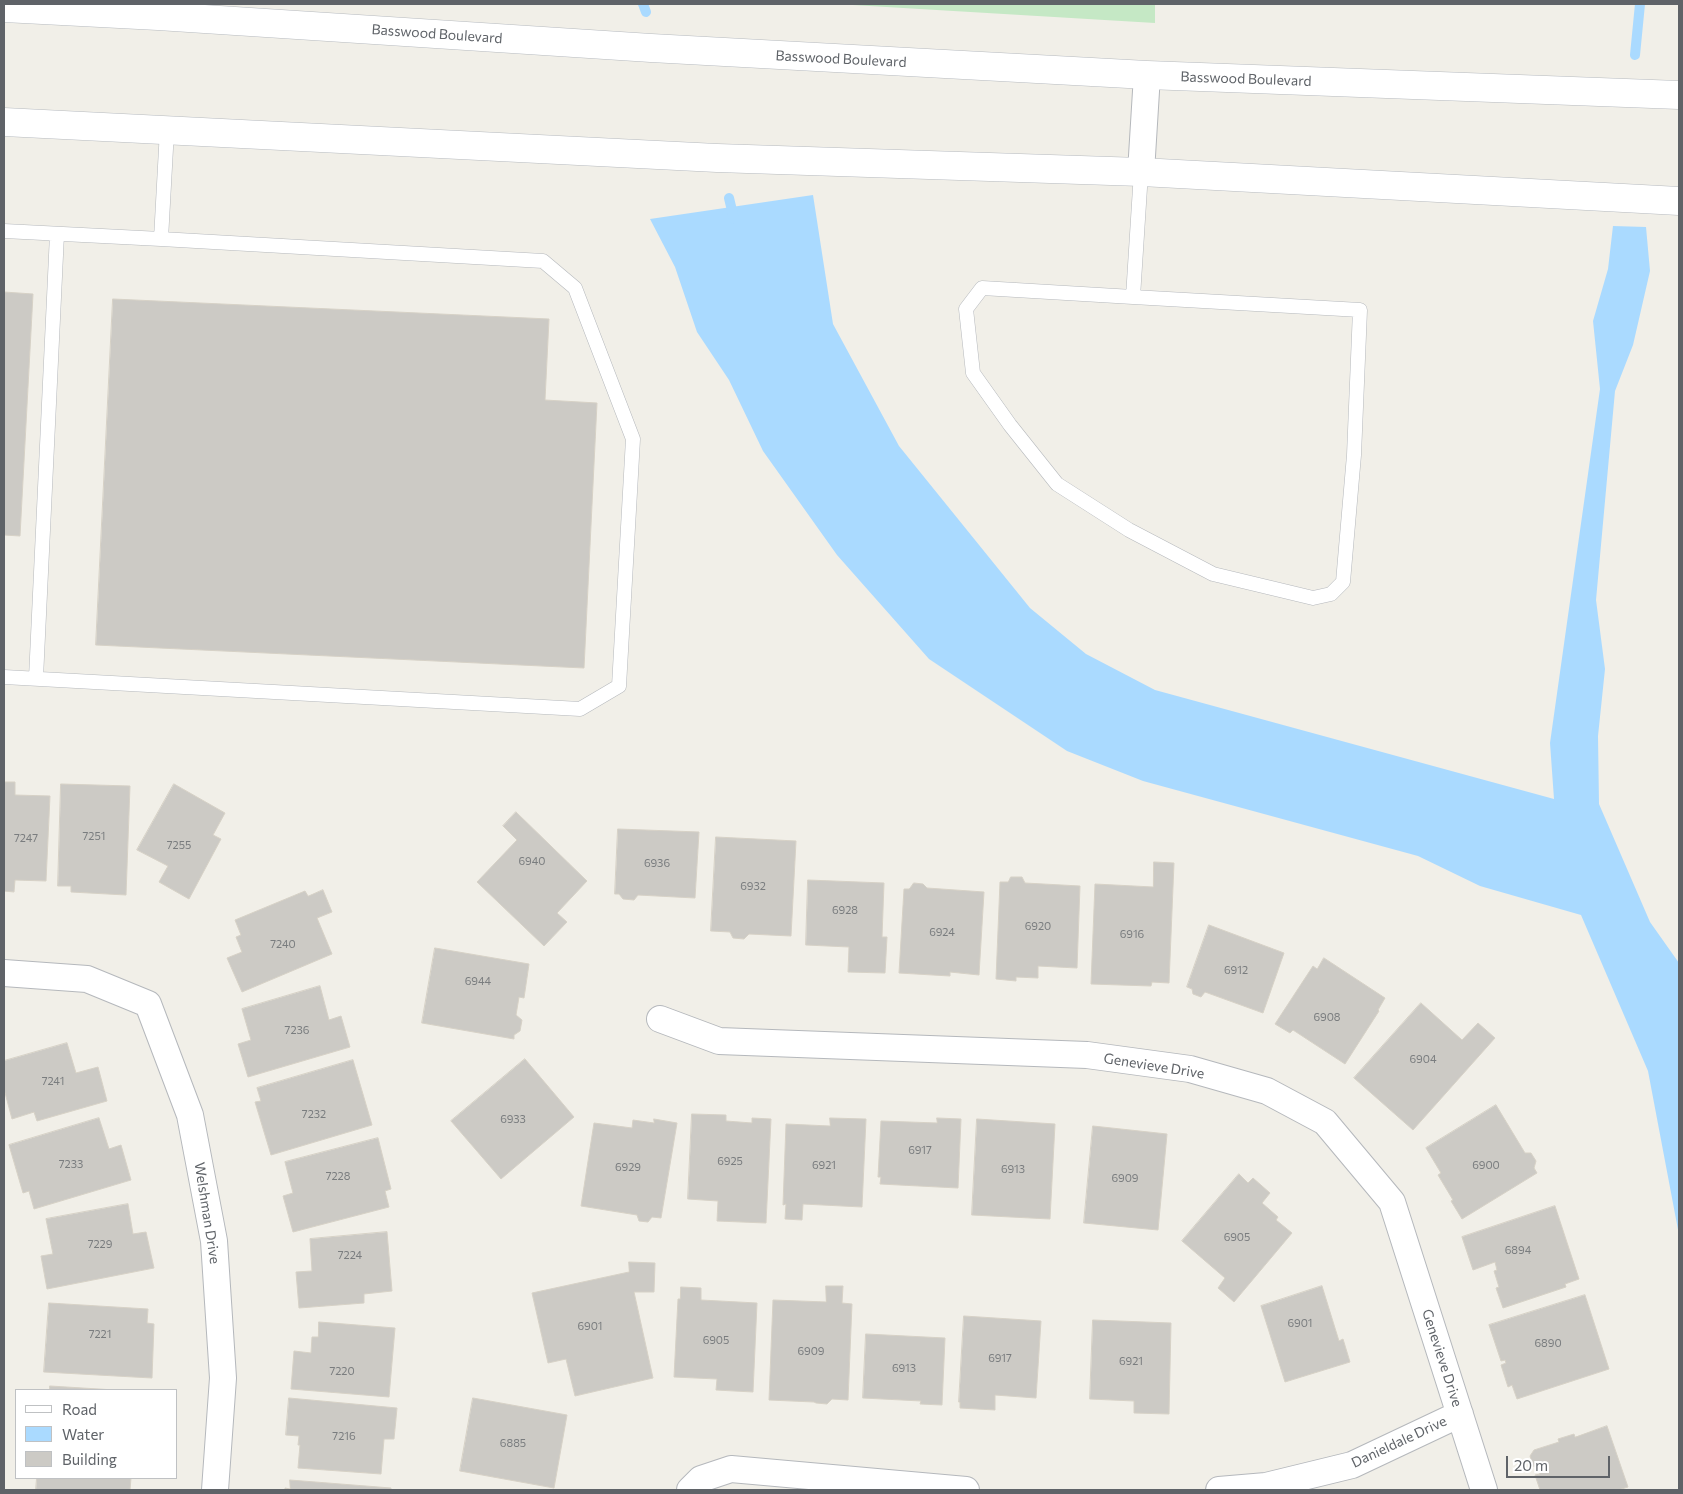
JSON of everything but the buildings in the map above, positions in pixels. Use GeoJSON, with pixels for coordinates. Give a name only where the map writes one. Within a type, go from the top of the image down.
{"type":"FeatureCollection","features":[{"type":"Feature","properties":{"kind":"main road","name":"Basswood Boulevard"},"geometry":{"type":"LineString","coordinates":[[4,8],[158,16],[660,49],[1147,76],[1679,96]]}},
{"type":"Feature","properties":{"kind":"main road"},"geometry":{"type":"LineString","coordinates":[[4,122],[718,158],[1140,172],[1679,201]]}},
{"type":"Feature","properties":{"kind":"street"},"geometry":{"type":"LineString","coordinates":[[1140,172],[1147,76]]}},
{"type":"Feature","properties":{"kind":"street","name":"Welshman Drive"},"geometry":{"type":"LineString","coordinates":[[4,973],[87,979],[148,1004],[190,1115],[214,1241],[223,1378],[215,1490]]}},
{"type":"Feature","properties":{"kind":"street","name":"Genevieve Drive"},"geometry":{"type":"LineString","coordinates":[[660,1018],[719,1041],[1087,1055],[1190,1069],[1267,1091],[1325,1122],[1392,1202],[1484,1490]]}},
{"type":"Feature","properties":{"kind":"street","name":"Danieldale Drive"},"geometry":{"type":"LineString","coordinates":[[1219,1490],[1266,1486],[1352,1464],[1460,1414]]}},
{"type":"Feature","properties":{"kind":"street"},"geometry":{"type":"LineString","coordinates":[[690,1490],[701,1479],[731,1469],[966,1490]]}},
{"type":"Feature","properties":{"kind":"lane"},"geometry":{"type":"LineString","coordinates":[[161,239],[167,130]]}},
{"type":"Feature","properties":{"kind":"lane"},"geometry":{"type":"LineString","coordinates":[[1132,297],[1140,172]]}},
{"type":"Feature","properties":{"kind":"lane"},"geometry":{"type":"LineString","coordinates":[[4,231],[543,260],[575,288],[632,439],[619,686],[580,709],[4,677]]}},
{"type":"Feature","properties":{"kind":"lane"},"geometry":{"type":"LineString","coordinates":[[36,678],[57,234]]}},
{"type":"Feature","properties":{"kind":"lane"},"geometry":{"type":"LineString","coordinates":[[982,288],[1132,297],[1360,310],[1354,455],[1343,582],[1331,594],[1313,598],[1213,574],[1129,530],[1057,484],[1010,425],[973,373],[966,309],[982,288]]}},
{"type":"Feature","properties":{"kind":"green space"},"geometry":{"type":"Polygon","coordinates":[[[836,4],[1155,4],[1155,23],[836,4]]]}},
{"type":"Feature","properties":{"kind":"water"},"geometry":{"type":"Polygon","coordinates":[[[813,195],[833,324],[899,446],[1030,608],[1086,654],[1155,690],[1554,799],[1550,743],[1600,389],[1593,321],[1608,269],[1613,226],[1646,227],[1650,271],[1633,345],[1615,391],[1596,600],[1605,669],[1598,736],[1599,804],[1650,922],[1679,963],[1679,1235],[1648,1071],[1581,915],[1480,886],[1418,856],[1143,781],[1067,751],[929,659],[837,555],[763,451],[729,380],[697,332],[675,267],[650,219],[813,195]]]}},
{"type":"Feature","properties":{"kind":"waterway"},"geometry":{"type":"LineString","coordinates":[[643,4],[646,12]]}},
{"type":"Feature","properties":{"kind":"waterway"},"geometry":{"type":"LineString","coordinates":[[1635,55],[1640,4]]}},
{"type":"Feature","properties":{"kind":"waterway"},"geometry":{"type":"LineString","coordinates":[[729,198],[734,219]]}}]}
